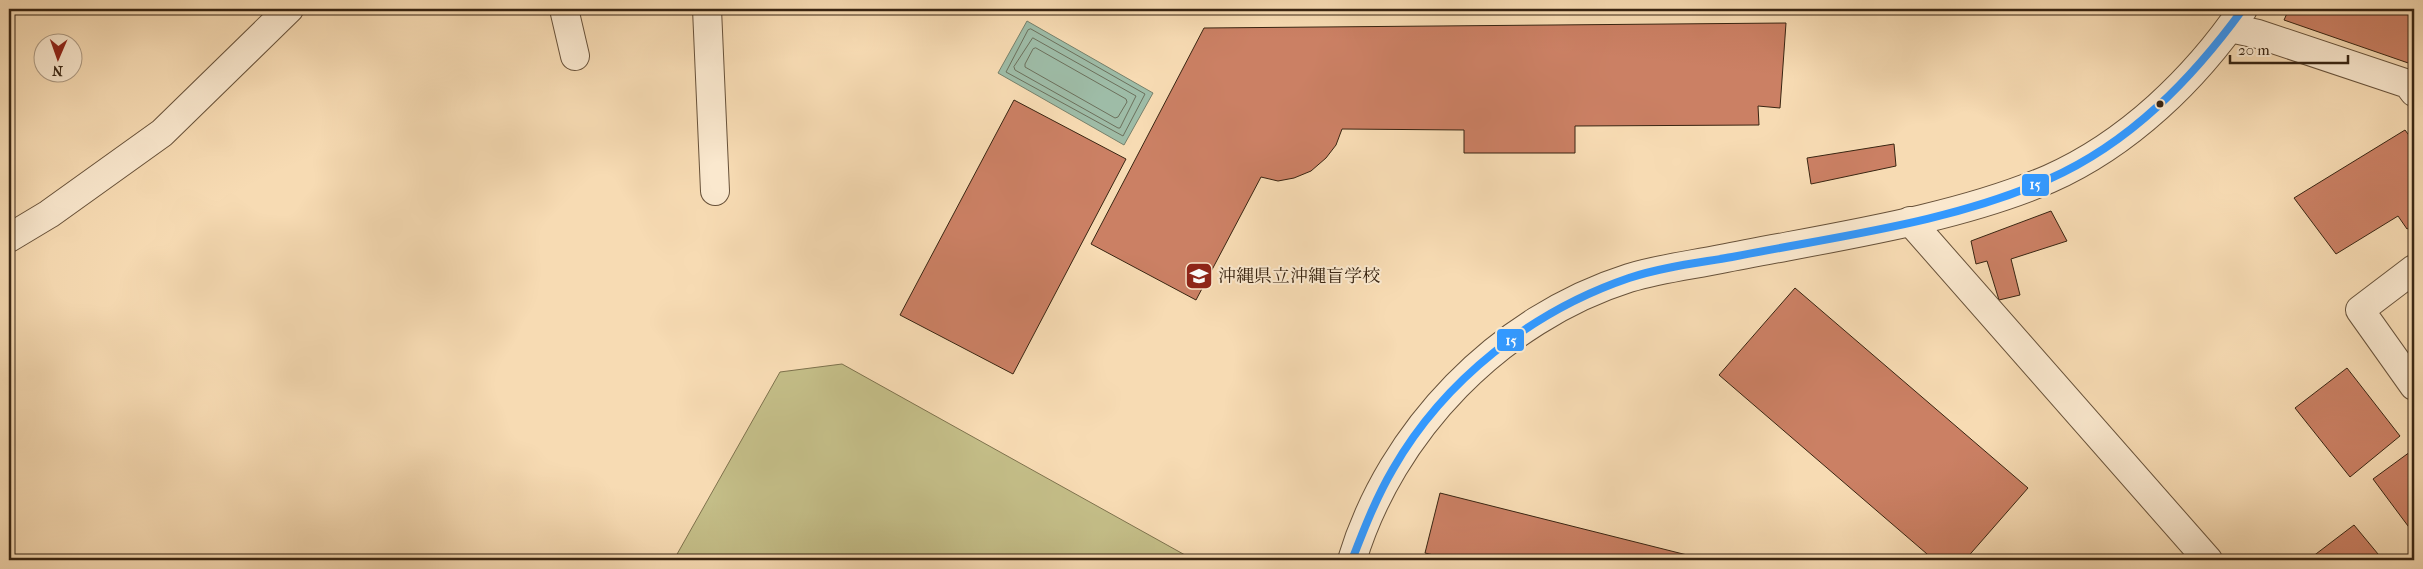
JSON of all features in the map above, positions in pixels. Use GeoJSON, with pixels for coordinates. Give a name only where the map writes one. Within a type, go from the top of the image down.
{"type":"FeatureCollection","features":[{"type":"Feature","properties":{"kind":"street"},"geometry":{"type":"LineString","coordinates":[[9,238],[49,214],[162,133],[290,9]]}},
{"type":"Feature","properties":{"kind":"street"},"geometry":{"type":"LineString","coordinates":[[564,9],[575,56]]}},
{"type":"Feature","properties":{"kind":"street"},"geometry":{"type":"LineString","coordinates":[[707,9],[715,192]]}},
{"type":"Feature","properties":{"kind":"street"},"geometry":{"type":"LineString","coordinates":[[1352,560],[1376,497],[1400,456],[1432,410],[1478,364],[1536,322],[1575,301],[1629,278],[1910,221],[2013,193],[2052,178],[2095,154],[2138,125],[2176,89],[2236,19],[2258,34],[2408,84],[2414,92]]}},
{"type":"Feature","properties":{"kind":"street"},"geometry":{"type":"LineString","coordinates":[[1910,221],[2208,560]]}},
{"type":"Feature","properties":{"kind":"street"},"geometry":{"type":"LineString","coordinates":[[2414,269],[2360,310],[2414,386]]}},
{"type":"Feature","properties":{"kind":"shaded area"},"geometry":{"type":"Polygon","coordinates":[[[842,364],[1194,560],[676,560],[676,556],[780,372],[842,364]]]}},
{"type":"Feature","properties":{"kind":"water"},"geometry":{"type":"Polygon","coordinates":[[[1027,21],[1153,93],[1124,145],[998,73],[1027,21]]]}},
{"type":"Feature","properties":{"kind":"building"},"geometry":{"type":"Polygon","coordinates":[[[1564,9],[1637,9],[1636,12],[1564,9]]]}},
{"type":"Feature","properties":{"kind":"building"},"geometry":{"type":"Polygon","coordinates":[[[2289,9],[2414,9],[2414,65],[2284,20],[2289,9]]]}},
{"type":"Feature","properties":{"kind":"building"},"geometry":{"type":"Polygon","coordinates":[[[1786,23],[1780,108],[1758,106],[1759,125],[1575,126],[1575,153],[1464,153],[1464,130],[1342,129],[1336,145],[1326,158],[1311,171],[1294,178],[1278,181],[1261,177],[1196,300],[1091,244],[1204,28],[1786,23]]]}},
{"type":"Feature","properties":{"kind":"building"},"geometry":{"type":"Polygon","coordinates":[[[1014,100],[1126,159],[1013,374],[900,315],[1014,100]]]}},
{"type":"Feature","properties":{"kind":"building"},"geometry":{"type":"Polygon","coordinates":[[[2405,130],[2414,142],[2414,225],[2407,229],[2398,216],[2336,254],[2294,198],[2405,130]]]}},
{"type":"Feature","properties":{"kind":"building"},"geometry":{"type":"Polygon","coordinates":[[[1894,144],[1896,166],[1811,184],[1807,158],[1894,144]]]}},
{"type":"Feature","properties":{"kind":"building"},"geometry":{"type":"Polygon","coordinates":[[[2051,211],[2067,241],[2011,259],[2020,295],[1999,300],[1987,261],[1976,264],[1971,241],[2051,211]]]}},
{"type":"Feature","properties":{"kind":"building"},"geometry":{"type":"Polygon","coordinates":[[[1795,288],[2028,488],[1965,560],[1934,560],[1719,375],[1795,288]]]}},
{"type":"Feature","properties":{"kind":"building"},"geometry":{"type":"Polygon","coordinates":[[[2347,368],[2400,436],[2350,477],[2295,408],[2347,368]]]}},
{"type":"Feature","properties":{"kind":"building"},"geometry":{"type":"Polygon","coordinates":[[[2414,449],[2414,534],[2373,479],[2414,449]]]}},
{"type":"Feature","properties":{"kind":"building"},"geometry":{"type":"Polygon","coordinates":[[[1440,493],[1707,560],[1454,560],[1425,553],[1440,493]]]}},
{"type":"Feature","properties":{"kind":"building"},"geometry":{"type":"Polygon","coordinates":[[[2354,525],[2383,560],[2308,560],[2354,525]]]}},
{"type":"Feature","properties":{"kind":"transit line","name":"15"},"geometry":{"type":"LineString","coordinates":[[1352,560],[1381,491],[1414,437],[1438,406],[1465,378],[1494,352],[1525,329],[1558,309],[1593,292],[1642,274],[1893,227],[1973,207],[2049,179],[2106,147],[2133,128],[2157,107],[2203,60],[2243,9]]}},
{"type":"Feature","properties":{"kind":"place","name":"沖縄県立沖縄盲学校"},"geometry":{"type":"Point","coordinates":[1199,276]}}]}
